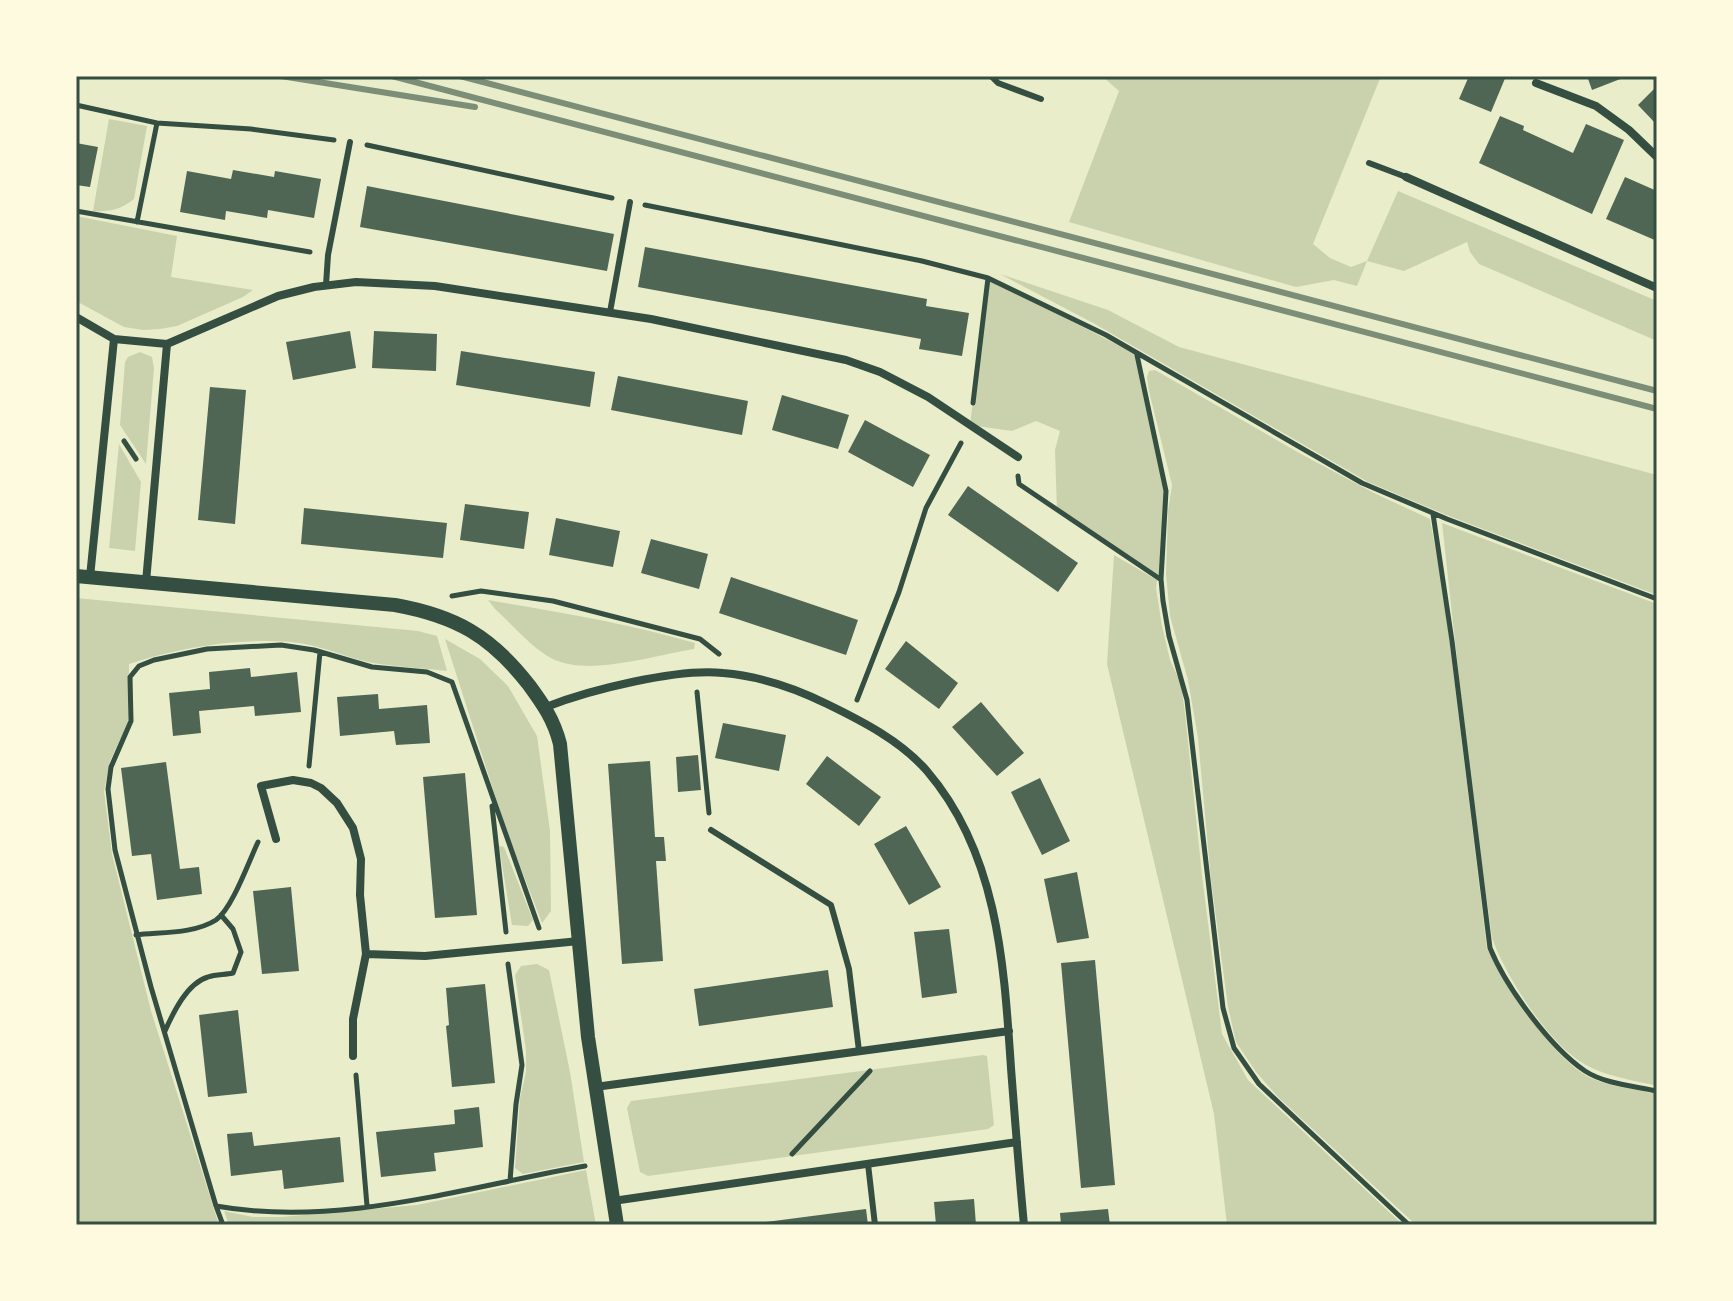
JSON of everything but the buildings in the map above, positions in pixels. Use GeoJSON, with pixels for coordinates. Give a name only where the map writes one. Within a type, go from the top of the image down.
{"type":"FeatureCollection","features":[{"type":"Feature","properties":{"kind":"street"},"geometry":{"type":"LineString","coordinates":[[1536,83],[1596,106],[1629,130],[1657,157]]}},
{"type":"Feature","properties":{"kind":"street"},"geometry":{"type":"LineString","coordinates":[[1406,177],[1657,288]]}},
{"type":"Feature","properties":{"kind":"street"},"geometry":{"type":"LineString","coordinates":[[76,317],[114,339],[167,344],[278,296],[356,282],[435,286],[610,312],[846,360],[880,372],[916,390],[1018,457]]}},
{"type":"Feature","properties":{"kind":"street"},"geometry":{"type":"LineString","coordinates":[[114,339],[83,576],[395,605],[443,616],[475,632],[498,649],[546,707],[555,723],[564,767],[595,1087],[617,1225]]}},
{"type":"Feature","properties":{"kind":"street"},"geometry":{"type":"LineString","coordinates":[[146,582],[167,344]]}},
{"type":"Feature","properties":{"kind":"street"},"geometry":{"type":"LineString","coordinates":[[546,707],[587,693],[695,673],[722,672],[801,691],[850,715],[896,744],[925,769],[968,834],[979,858],[994,912],[1004,971],[1024,1225]]}},
{"type":"Feature","properties":{"kind":"street"},"geometry":{"type":"LineString","coordinates":[[276,839],[261,786],[283,781],[308,782],[321,788],[337,803],[353,828],[361,859],[360,895],[366,954],[353,1019],[353,1056]]}},
{"type":"Feature","properties":{"kind":"street"},"geometry":{"type":"LineString","coordinates":[[366,954],[425,956],[579,941]]}},
{"type":"Feature","properties":{"kind":"street"},"geometry":{"type":"LineString","coordinates":[[595,1087],[1009,1031]]}},
{"type":"Feature","properties":{"kind":"street"},"geometry":{"type":"LineString","coordinates":[[613,1201],[1017,1142]]}},
{"type":"Feature","properties":{"kind":"lane"},"geometry":{"type":"LineString","coordinates":[[991,76],[998,83],[1041,99]]}},
{"type":"Feature","properties":{"kind":"lane"},"geometry":{"type":"LineString","coordinates":[[326,285],[328,255],[350,142]]}},
{"type":"Feature","properties":{"kind":"lane"},"geometry":{"type":"LineString","coordinates":[[1369,163],[1406,177]]}},
{"type":"Feature","properties":{"kind":"lane"},"geometry":{"type":"LineString","coordinates":[[610,312],[630,202]]}},
{"type":"Feature","properties":{"kind":"lane"},"geometry":{"type":"LineString","coordinates":[[711,830],[831,905],[849,969],[859,1051]]}},
{"type":"Feature","properties":{"kind":"lane"},"geometry":{"type":"LineString","coordinates":[[868,1164],[875,1225]]}},
{"type":"Feature","properties":{"kind":"path"},"geometry":{"type":"LineString","coordinates":[[76,105],[157,123],[251,129],[350,142],[922,261],[988,278],[1087,325],[1362,483],[1433,514],[1657,599]]}},
{"type":"Feature","properties":{"kind":"path"},"geometry":{"type":"LineString","coordinates":[[137,222],[157,123]]}},
{"type":"Feature","properties":{"kind":"path"},"geometry":{"type":"LineString","coordinates":[[76,211],[328,255]]}},
{"type":"Feature","properties":{"kind":"path"},"geometry":{"type":"LineString","coordinates":[[850,715],[899,592],[926,508],[970,425],[988,278]]}},
{"type":"Feature","properties":{"kind":"path"},"geometry":{"type":"LineString","coordinates":[[1137,355],[1166,491],[1161,579],[1169,636],[1187,700],[1223,1008],[1234,1048],[1259,1084],[1409,1225]]}},
{"type":"Feature","properties":{"kind":"path"},"geometry":{"type":"LineString","coordinates":[[106,414],[154,487]]}},
{"type":"Feature","properties":{"kind":"path"},"geometry":{"type":"LineString","coordinates":[[1018,457],[1019,484],[1161,579]]}},
{"type":"Feature","properties":{"kind":"path"},"geometry":{"type":"LineString","coordinates":[[1433,514],[1450,625],[1490,948],[1517,997],[1555,1043],[1585,1071],[1600,1078],[1657,1091]]}},
{"type":"Feature","properties":{"kind":"path"},"geometry":{"type":"LineString","coordinates":[[438,598],[481,591],[553,601],[700,639],[748,677]]}},
{"type":"Feature","properties":{"kind":"path"},"geometry":{"type":"LineString","coordinates":[[223,1225],[136,935],[115,850],[108,789],[111,767],[131,721],[130,677],[134,671],[154,660],[207,649],[281,645],[372,667],[427,672],[452,682],[545,945]]}},
{"type":"Feature","properties":{"kind":"path"},"geometry":{"type":"LineString","coordinates":[[308,782],[320,652]]}},
{"type":"Feature","properties":{"kind":"path"},"geometry":{"type":"LineString","coordinates":[[695,673],[711,830]]}},
{"type":"Feature","properties":{"kind":"path"},"geometry":{"type":"LineString","coordinates":[[491,796],[506,948],[522,1065],[510,1181]]}},
{"type":"Feature","properties":{"kind":"path"},"geometry":{"type":"LineString","coordinates":[[136,935],[185,930],[209,923],[221,915],[270,816]]}},
{"type":"Feature","properties":{"kind":"path"},"geometry":{"type":"LineString","coordinates":[[165,1031],[185,997],[199,981],[233,973],[241,952],[233,929],[221,915]]}},
{"type":"Feature","properties":{"kind":"path"},"geometry":{"type":"LineString","coordinates":[[769,1178],[892,1047]]}},
{"type":"Feature","properties":{"kind":"path"},"geometry":{"type":"LineString","coordinates":[[353,1056],[367,1206]]}},
{"type":"Feature","properties":{"kind":"path"},"geometry":{"type":"LineString","coordinates":[[216,1206],[280,1213],[415,1201],[606,1163]]}},
{"type":"Feature","properties":{"kind":"green space"},"geometry":{"type":"Polygon","coordinates":[[[1102,76],[1381,76],[1313,244],[1330,258],[1351,267],[1367,261],[1357,286],[1334,280],[1296,287],[1069,222],[1119,91],[1102,76]]]}},
{"type":"Feature","properties":{"kind":"green space"},"geometry":{"type":"Polygon","coordinates":[[[109,119],[147,126],[134,199],[115,209],[93,211],[109,119]]]}},
{"type":"Feature","properties":{"kind":"green space"},"geometry":{"type":"Polygon","coordinates":[[[1398,191],[1657,301],[1657,341],[1479,264],[1467,242],[1404,271],[1367,261],[1398,191]]]}},
{"type":"Feature","properties":{"kind":"green space"},"geometry":{"type":"Polygon","coordinates":[[[76,216],[177,236],[171,277],[253,290],[177,326],[143,330],[124,327],[76,301],[76,216]]]}},
{"type":"Feature","properties":{"kind":"green space"},"geometry":{"type":"Polygon","coordinates":[[[1000,274],[1108,310],[1179,347],[1657,475],[1657,595],[1368,482],[1095,324],[1000,274]]]}},
{"type":"Feature","properties":{"kind":"green space"},"geometry":{"type":"Polygon","coordinates":[[[988,278],[1137,355],[1166,491],[1161,579],[1057,511],[1055,450],[1060,431],[1036,421],[1012,431],[970,425],[988,278]]]}},
{"type":"Feature","properties":{"kind":"green space"},"geometry":{"type":"Polygon","coordinates":[[[140,352],[152,357],[154,368],[146,464],[120,425],[125,362],[128,357],[140,352]]]}},
{"type":"Feature","properties":{"kind":"green space"},"geometry":{"type":"Polygon","coordinates":[[[1155,370],[1301,454],[1430,519],[1445,603],[1487,949],[1532,1020],[1577,1069],[1607,1084],[1657,1094],[1657,1225],[1416,1225],[1278,1097],[1236,1042],[1228,1007],[1211,880],[1198,738],[1188,680],[1170,616],[1166,574],[1172,485],[1149,391],[1147,377],[1149,371],[1155,370]]]}},
{"type":"Feature","properties":{"kind":"green space"},"geometry":{"type":"Polygon","coordinates":[[[119,444],[141,482],[135,551],[109,548],[119,444]]]}},
{"type":"Feature","properties":{"kind":"green space"},"geometry":{"type":"Polygon","coordinates":[[[1442,523],[1657,604],[1657,1086],[1603,1072],[1572,1055],[1530,1009],[1492,938],[1470,777],[1442,523]]]}},
{"type":"Feature","properties":{"kind":"green space"},"geometry":{"type":"Polygon","coordinates":[[[1114,555],[1157,580],[1162,626],[1170,660],[1181,684],[1222,1034],[1248,1080],[1403,1225],[1227,1225],[1214,1114],[1107,664],[1114,555]]]}},
{"type":"Feature","properties":{"kind":"green space"},"geometry":{"type":"Polygon","coordinates":[[[76,598],[418,631],[437,636],[447,671],[378,664],[311,645],[270,641],[209,645],[129,664],[128,722],[110,761],[104,791],[112,854],[151,1011],[219,1225],[76,1225],[76,598]]]}},
{"type":"Feature","properties":{"kind":"green space"},"geometry":{"type":"Polygon","coordinates":[[[488,600],[644,630],[695,643],[694,649],[606,665],[572,665],[542,652],[488,600]]]}},
{"type":"Feature","properties":{"kind":"green space"},"geometry":{"type":"Polygon","coordinates":[[[445,639],[480,659],[508,686],[537,736],[550,831],[551,911],[542,923],[506,830],[445,639]]]}},
{"type":"Feature","properties":{"kind":"green space"},"geometry":{"type":"Polygon","coordinates":[[[499,846],[504,847],[533,920],[528,926],[512,925],[499,846]]]}},
{"type":"Feature","properties":{"kind":"green space"},"geometry":{"type":"Polygon","coordinates":[[[537,964],[549,970],[584,1162],[523,1174],[515,1168],[526,1050],[515,975],[521,966],[537,964]]]}},
{"type":"Feature","properties":{"kind":"green space"},"geometry":{"type":"Polygon","coordinates":[[[987,1056],[994,1125],[988,1129],[648,1176],[640,1172],[627,1108],[631,1101],[987,1056]]]}},
{"type":"Feature","properties":{"kind":"green space"},"geometry":{"type":"Polygon","coordinates":[[[586,1170],[596,1225],[229,1225],[224,1211],[253,1217],[281,1217],[417,1205],[586,1170]]]}},
{"type":"Feature","properties":{"kind":"railway"},"geometry":{"type":"LineString","coordinates":[[281,76],[475,107]]}},
{"type":"Feature","properties":{"kind":"railway"},"geometry":{"type":"LineString","coordinates":[[392,76],[1657,409]]}},
{"type":"Feature","properties":{"kind":"railway"},"geometry":{"type":"LineString","coordinates":[[460,76],[1657,391]]}}]}
